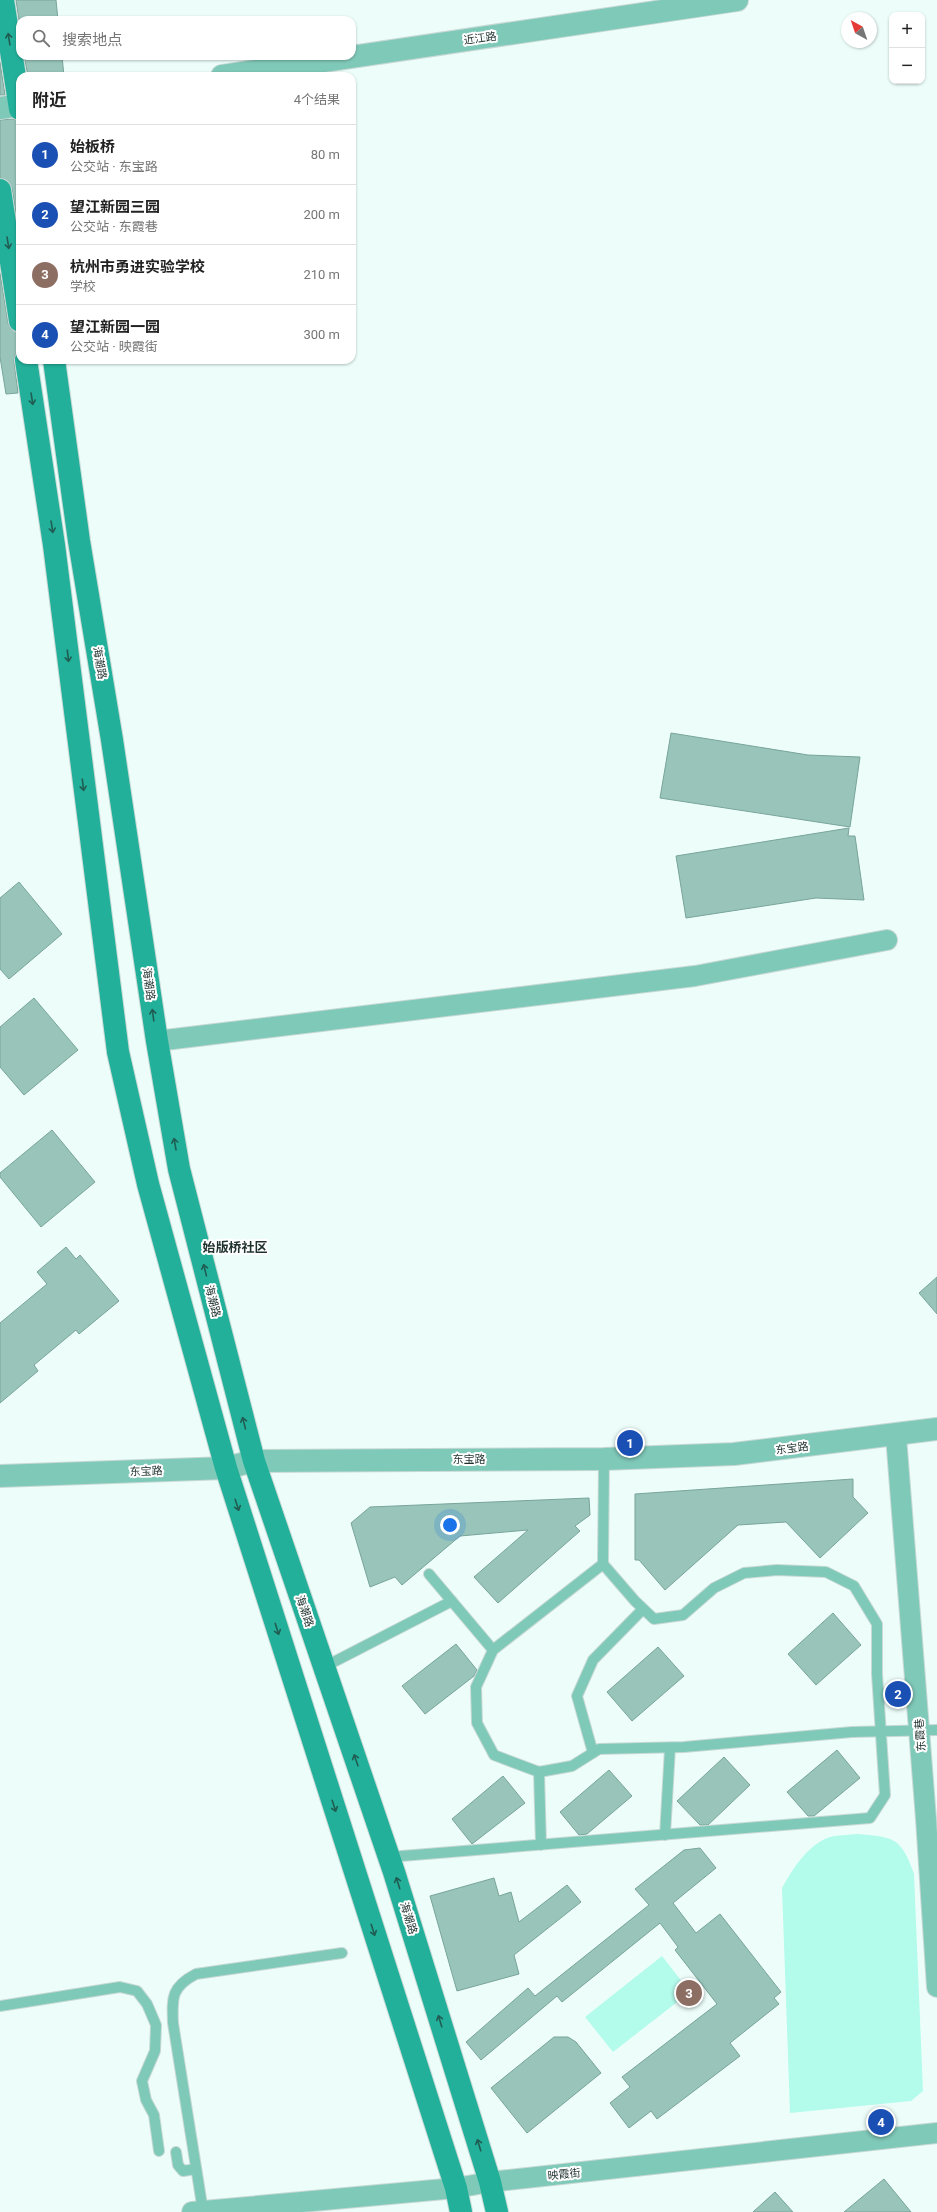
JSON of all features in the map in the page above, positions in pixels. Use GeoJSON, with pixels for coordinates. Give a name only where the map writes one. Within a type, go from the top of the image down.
{"type":"FeatureCollection","features":[{"type":"Feature","properties":{"kind":"main road"},"geometry":{"type":"LineString","coordinates":[[3,0],[16,81]]}},
{"type":"Feature","properties":{"kind":"main road"},"geometry":{"type":"LineString","coordinates":[[0,190],[16,295]]}},
{"type":"Feature","properties":{"kind":"main road"},"geometry":{"type":"LineString","coordinates":[[27,364],[54,545],[118,1052],[148,1184],[226,1468],[456,2188],[461,2212]]}},
{"type":"Feature","properties":{"kind":"main road","name":"海潮路"},"geometry":{"type":"LineString","coordinates":[[55,364],[79,541],[112,740],[157,1042],[179,1169],[254,1461],[389,1857],[490,2182],[497,2212]]}},
{"type":"Feature","properties":{"kind":"street","name":"近江路"},"geometry":{"type":"LineString","coordinates":[[356,56],[738,0]]}},
{"type":"Feature","properties":{"kind":"street","name":"近江路"},"geometry":{"type":"LineString","coordinates":[[249,72],[331,60]]}},
{"type":"Feature","properties":{"kind":"street"},"geometry":{"type":"LineString","coordinates":[[0,108],[16,106]]}},
{"type":"Feature","properties":{"kind":"street"},"geometry":{"type":"LineString","coordinates":[[157,1042],[695,976],[887,940]]}},
{"type":"Feature","properties":{"kind":"street","name":"东宝路"},"geometry":{"type":"LineString","coordinates":[[0,1476],[226,1468],[254,1461],[604,1459],[734,1454],[896,1436],[937,1429]]}},
{"type":"Feature","properties":{"kind":"street","name":"东霞巷"},"geometry":{"type":"LineString","coordinates":[[896,1436],[928,1730],[937,1987]]}},
{"type":"Feature","properties":{"kind":"street","name":"映霞街"},"geometry":{"type":"LineString","coordinates":[[197,2211],[456,2188],[490,2182],[937,2133]]}},
{"type":"Feature","properties":{"kind":"lane"},"geometry":{"type":"LineString","coordinates":[[389,1857],[870,1818],[885,1794],[877,1624],[854,1586],[826,1572],[777,1570],[744,1573],[714,1588],[683,1615],[654,1619],[603,1564],[604,1459]]}},
{"type":"Feature","properties":{"kind":"lane"},"geometry":{"type":"LineString","coordinates":[[603,1564],[493,1650],[476,1687],[477,1723],[494,1755],[539,1772],[572,1766],[599,1749],[670,1748],[881,1731],[928,1730]]}},
{"type":"Feature","properties":{"kind":"lane"},"geometry":{"type":"LineString","coordinates":[[429,1574],[493,1650]]}},
{"type":"Feature","properties":{"kind":"lane"},"geometry":{"type":"LineString","coordinates":[[324,1667],[452,1601]]}},
{"type":"Feature","properties":{"kind":"lane"},"geometry":{"type":"LineString","coordinates":[[593,1753],[577,1696],[593,1660],[643,1608]]}},
{"type":"Feature","properties":{"kind":"lane"},"geometry":{"type":"LineString","coordinates":[[665,1835],[670,1748]]}},
{"type":"Feature","properties":{"kind":"lane"},"geometry":{"type":"LineString","coordinates":[[539,1772],[541,1845]]}},
{"type":"Feature","properties":{"kind":"lane"},"geometry":{"type":"LineString","coordinates":[[197,2211],[196,2169],[173,2023],[172,1997],[183,1981],[196,1974],[342,1952]]}},
{"type":"Feature","properties":{"kind":"lane"},"geometry":{"type":"LineString","coordinates":[[0,2006],[120,1987],[137,1991],[147,2004],[156,2025],[155,2051],[142,2081],[146,2100],[154,2115],[160,2151]]}},
{"type":"Feature","properties":{"kind":"lane"},"geometry":{"type":"LineString","coordinates":[[176,2152],[178,2165],[183,2171],[196,2169]]}},
{"type":"Feature","properties":{"kind":"green space"},"geometry":{"type":"Polygon","coordinates":[[[857,1834],[880,1836],[894,1841],[905,1853],[914,1874],[923,2091],[911,2101],[790,2113],[782,1888],[791,1872],[803,1856],[817,1843],[834,1836],[857,1834]]]}},
{"type":"Feature","properties":{"kind":"green space"},"geometry":{"type":"Polygon","coordinates":[[[662,1956],[690,1992],[613,2052],[585,2017],[662,1956]]]}},
{"type":"Feature","properties":{"kind":"building"},"geometry":{"type":"Polygon","coordinates":[[[16,0],[56,0],[58,16],[18,16],[16,0]]]}},
{"type":"Feature","properties":{"kind":"building"},"geometry":{"type":"Polygon","coordinates":[[[25,60],[62,60],[64,72],[27,72],[25,60]]]}},
{"type":"Feature","properties":{"kind":"building"},"geometry":{"type":"Polygon","coordinates":[[[0,62],[5,95],[0,95],[0,62]]]}},
{"type":"Feature","properties":{"kind":"building"},"geometry":{"type":"Polygon","coordinates":[[[0,120],[16,120],[16,213],[12,188],[9,182],[0,178],[0,120]]]}},
{"type":"Feature","properties":{"kind":"building"},"geometry":{"type":"Polygon","coordinates":[[[0,273],[8,323],[11,329],[16,331],[16,354],[14,361],[18,393],[6,394],[0,357],[0,273]]]}},
{"type":"Feature","properties":{"kind":"building"},"geometry":{"type":"Polygon","coordinates":[[[671,733],[808,755],[860,757],[850,827],[660,798],[671,733]]]}},
{"type":"Feature","properties":{"kind":"building"},"geometry":{"type":"Polygon","coordinates":[[[849,828],[848,836],[855,836],[864,900],[816,898],[686,918],[676,856],[849,828]]]}},
{"type":"Feature","properties":{"kind":"building"},"geometry":{"type":"Polygon","coordinates":[[[19,882],[62,934],[9,979],[0,969],[0,898],[19,882]]]}},
{"type":"Feature","properties":{"kind":"building"},"geometry":{"type":"Polygon","coordinates":[[[34,998],[78,1050],[24,1095],[0,1067],[0,1027],[34,998]]]}},
{"type":"Feature","properties":{"kind":"building"},"geometry":{"type":"Polygon","coordinates":[[[52,1130],[95,1182],[41,1227],[0,1177],[0,1173],[52,1130]]]}},
{"type":"Feature","properties":{"kind":"building"},"geometry":{"type":"Polygon","coordinates":[[[66,1247],[76,1259],[80,1255],[119,1301],[79,1334],[76,1330],[34,1365],[38,1371],[0,1403],[0,1323],[47,1284],[37,1272],[66,1247]]]}},
{"type":"Feature","properties":{"kind":"building"},"geometry":{"type":"Polygon","coordinates":[[[937,1277],[937,1314],[919,1293],[937,1277]]]}},
{"type":"Feature","properties":{"kind":"building"},"geometry":{"type":"Polygon","coordinates":[[[853,1479],[853,1497],[868,1513],[820,1558],[786,1522],[738,1525],[665,1590],[639,1560],[635,1560],[635,1494],[853,1479]]]}},
{"type":"Feature","properties":{"kind":"building"},"geometry":{"type":"Polygon","coordinates":[[[589,1498],[590,1515],[575,1526],[580,1531],[498,1603],[474,1577],[528,1530],[460,1536],[402,1585],[395,1577],[370,1587],[351,1523],[370,1507],[589,1498]]]}},
{"type":"Feature","properties":{"kind":"building"},"geometry":{"type":"Polygon","coordinates":[[[833,1613],[861,1645],[816,1685],[788,1654],[833,1613]]]}},
{"type":"Feature","properties":{"kind":"building"},"geometry":{"type":"Polygon","coordinates":[[[456,1644],[477,1670],[474,1676],[425,1714],[402,1686],[456,1644]]]}},
{"type":"Feature","properties":{"kind":"building"},"geometry":{"type":"Polygon","coordinates":[[[658,1647],[684,1676],[632,1721],[607,1692],[658,1647]]]}},
{"type":"Feature","properties":{"kind":"building"},"geometry":{"type":"Polygon","coordinates":[[[837,1750],[860,1778],[814,1816],[808,1816],[787,1792],[837,1750]]]}},
{"type":"Feature","properties":{"kind":"building"},"geometry":{"type":"Polygon","coordinates":[[[724,1757],[750,1785],[708,1825],[700,1825],[677,1801],[724,1757]]]}},
{"type":"Feature","properties":{"kind":"building"},"geometry":{"type":"Polygon","coordinates":[[[609,1770],[632,1796],[587,1834],[579,1835],[560,1812],[609,1770]]]}},
{"type":"Feature","properties":{"kind":"building"},"geometry":{"type":"Polygon","coordinates":[[[503,1776],[525,1803],[472,1844],[452,1819],[503,1776]]]}},
{"type":"Feature","properties":{"kind":"building"},"geometry":{"type":"Polygon","coordinates":[[[700,1848],[716,1868],[673,1903],[696,1933],[720,1914],[781,1992],[774,1998],[779,2004],[730,2043],[740,2056],[657,2119],[651,2111],[629,2128],[610,2103],[630,2087],[622,2077],[717,2004],[675,1950],[678,1947],[660,1923],[562,2002],[557,1996],[481,2060],[466,2042],[528,1988],[535,1996],[649,1905],[635,1889],[684,1850],[700,1848]]]}},
{"type":"Feature","properties":{"kind":"building"},"geometry":{"type":"Polygon","coordinates":[[[494,1878],[499,1896],[511,1892],[519,1922],[567,1885],[581,1902],[514,1955],[519,1974],[457,1991],[430,1896],[494,1878]]]}},
{"type":"Feature","properties":{"kind":"building"},"geometry":{"type":"Polygon","coordinates":[[[554,2037],[568,2037],[576,2042],[601,2073],[527,2133],[491,2088],[554,2037]]]}},
{"type":"Feature","properties":{"kind":"building"},"geometry":{"type":"Polygon","coordinates":[[[884,2179],[911,2212],[844,2212],[884,2179]]]}},
{"type":"Feature","properties":{"kind":"building"},"geometry":{"type":"Polygon","coordinates":[[[775,2192],[793,2212],[753,2212],[775,2192]]]}},
{"type":"Feature","properties":{"kind":"place","name":"始板桥"},"geometry":{"type":"Point","coordinates":[630,1443]}},
{"type":"Feature","properties":{"kind":"place","name":"望江新园三园"},"geometry":{"type":"Point","coordinates":[898,1694]}},
{"type":"Feature","properties":{"kind":"place","name":"杭州市勇进实验学校"},"geometry":{"type":"Point","coordinates":[689,1993]}},
{"type":"Feature","properties":{"kind":"place","name":"望江新园一园"},"geometry":{"type":"Point","coordinates":[881,2122]}},
{"type":"Feature","properties":{"kind":"district","name":"始版桥社区"},"geometry":{"type":"Point","coordinates":[235,1247]}}]}
